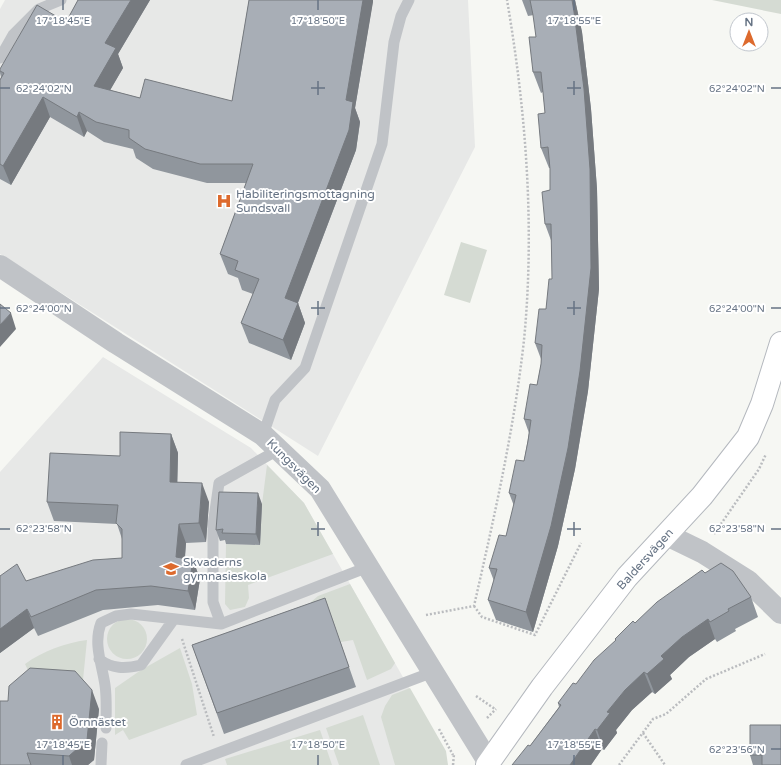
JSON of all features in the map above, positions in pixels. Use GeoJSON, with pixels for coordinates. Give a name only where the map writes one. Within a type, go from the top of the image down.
{"type":"FeatureCollection","features":[{"type":"Feature","properties":{"kind":"street","name":"Kungsvägen"},"geometry":{"type":"LineString","coordinates":[[0,266],[116,343],[263,435],[320,489],[488,764]]}},
{"type":"Feature","properties":{"kind":"street","name":"Baldersvägen"},"geometry":{"type":"LineString","coordinates":[[488,764],[542,687],[627,577],[702,496],[748,437],[762,404],[781,343]]}},
{"type":"Feature","properties":{"kind":"street"},"geometry":{"type":"LineString","coordinates":[[667,535],[702,552],[748,581],[781,613]]}},
{"type":"Feature","properties":{"kind":"lane"},"geometry":{"type":"LineString","coordinates":[[0,58],[13,36],[38,9],[61,0]]}},
{"type":"Feature","properties":{"kind":"lane"},"geometry":{"type":"LineString","coordinates":[[263,435],[275,400],[305,368],[382,144],[394,42],[401,16],[409,0]]}},
{"type":"Feature","properties":{"kind":"lane"},"geometry":{"type":"LineString","coordinates":[[221,624],[213,602],[213,525],[219,483],[278,450]]}},
{"type":"Feature","properties":{"kind":"lane"},"geometry":{"type":"LineString","coordinates":[[106,728],[105,684],[99,659],[98,631],[101,623],[116,616],[131,614],[221,624],[368,568]]}},
{"type":"Feature","properties":{"kind":"lane"},"geometry":{"type":"LineString","coordinates":[[99,659],[115,668],[128,669],[141,666],[174,619]]}},
{"type":"Feature","properties":{"kind":"lane"},"geometry":{"type":"LineString","coordinates":[[186,765],[433,672]]}},
{"type":"Feature","properties":{"kind":"lane"},"geometry":{"type":"LineString","coordinates":[[101,765],[102,743]]}},
{"type":"Feature","properties":{"kind":"path"},"geometry":{"type":"LineString","coordinates":[[507,0],[518,76],[525,154],[528,225],[528,283],[524,339],[514,414],[500,489],[474,606],[482,617],[535,634],[581,543]]}},
{"type":"Feature","properties":{"kind":"path"},"geometry":{"type":"LineString","coordinates":[[702,552],[759,469],[769,448]]}},
{"type":"Feature","properties":{"kind":"path"},"geometry":{"type":"LineString","coordinates":[[403,624],[414,618],[474,606]]}},
{"type":"Feature","properties":{"kind":"path"},"geometry":{"type":"LineString","coordinates":[[618,765],[654,719],[666,714],[706,679],[765,654]]}},
{"type":"Feature","properties":{"kind":"path"},"geometry":{"type":"LineString","coordinates":[[188,659],[219,752]]}},
{"type":"Feature","properties":{"kind":"path"},"geometry":{"type":"LineString","coordinates":[[643,732],[665,765]]}},
{"type":"Feature","properties":{"kind":"shaded area","name":"Habiliteringsmottagning Sundsvall"},"geometry":{"type":"Polygon","coordinates":[[[5,0],[468,0],[475,147],[318,456],[0,254],[0,9],[5,0]]]}},
{"type":"Feature","properties":{"kind":"shaded area"},"geometry":{"type":"Polygon","coordinates":[[[712,0],[781,0],[781,14],[712,0]]]}},
{"type":"Feature","properties":{"kind":"shaded area"},"geometry":{"type":"Polygon","coordinates":[[[461,242],[487,250],[470,303],[444,295],[461,242]]]}},
{"type":"Feature","properties":{"kind":"shaded area","name":"Skvaderns gymnasieskola"},"geometry":{"type":"Polygon","coordinates":[[[103,357],[251,448],[304,503],[429,723],[448,765],[0,765],[0,472],[103,357]]]}},
{"type":"Feature","properties":{"kind":"shaded area"},"geometry":{"type":"Polygon","coordinates":[[[267,465],[304,503],[333,554],[248,585],[249,598],[245,607],[230,610],[225,604],[226,544],[260,545],[262,504],[267,465]]]}},
{"type":"Feature","properties":{"kind":"shaded area"},"geometry":{"type":"Polygon","coordinates":[[[350,584],[395,663],[391,669],[367,680],[353,640],[341,642],[332,618],[310,610],[311,602],[318,596],[350,584]]]}},
{"type":"Feature","properties":{"kind":"shaded area"},"geometry":{"type":"Polygon","coordinates":[[[131,619],[138,622],[144,628],[147,639],[146,647],[138,656],[131,659],[123,659],[116,656],[108,647],[107,635],[110,628],[119,620],[131,619]]]}},
{"type":"Feature","properties":{"kind":"shaded area"},"geometry":{"type":"Polygon","coordinates":[[[87,640],[82,690],[36,687],[25,664],[54,648],[87,640]]]}},
{"type":"Feature","properties":{"kind":"shaded area"},"geometry":{"type":"Polygon","coordinates":[[[180,648],[192,684],[197,715],[129,740],[123,730],[115,735],[115,688],[141,670],[180,648]]]}},
{"type":"Feature","properties":{"kind":"shaded area"},"geometry":{"type":"Polygon","coordinates":[[[410,688],[446,751],[448,765],[395,765],[381,717],[385,706],[392,695],[410,688]]]}},
{"type":"Feature","properties":{"kind":"shaded area"},"geometry":{"type":"Polygon","coordinates":[[[363,715],[380,765],[339,765],[326,728],[363,715]]]}},
{"type":"Feature","properties":{"kind":"shaded area"},"geometry":{"type":"Polygon","coordinates":[[[320,730],[332,765],[227,765],[225,759],[320,730]]]}},
{"type":"Feature","properties":{"kind":"building"},"geometry":{"type":"Polygon","coordinates":[[[78,0],[131,0],[105,43],[116,48],[94,86],[140,98],[145,79],[232,101],[249,0],[363,0],[346,100],[353,102],[349,130],[285,298],[298,303],[283,340],[241,323],[259,279],[235,270],[238,261],[220,254],[253,164],[200,164],[145,149],[129,138],[129,130],[96,122],[79,112],[77,117],[43,97],[3,166],[0,164],[0,80],[4,73],[0,71],[0,69],[37,5],[66,22],[78,0]]]}},
{"type":"Feature","properties":{"kind":"building"},"geometry":{"type":"Polygon","coordinates":[[[530,0],[572,0],[584,89],[590,169],[591,268],[580,371],[568,448],[551,526],[526,612],[488,600],[497,569],[489,568],[499,535],[506,536],[516,495],[509,493],[516,460],[524,461],[528,441],[531,420],[524,419],[530,384],[537,385],[541,364],[542,345],[535,343],[539,309],[546,309],[549,279],[552,279],[551,224],[545,224],[542,192],[550,190],[550,169],[548,147],[541,148],[538,114],[545,113],[541,72],[533,72],[529,37],[536,37],[530,0]]]}},
{"type":"Feature","properties":{"kind":"building"},"geometry":{"type":"Polygon","coordinates":[[[0,304],[11,313],[0,325],[0,304]]]}},
{"type":"Feature","properties":{"kind":"building"},"geometry":{"type":"Polygon","coordinates":[[[120,432],[171,434],[170,482],[202,483],[199,523],[179,524],[176,557],[193,560],[188,591],[151,586],[96,590],[31,617],[27,609],[0,629],[0,576],[17,564],[26,581],[93,560],[122,558],[122,529],[116,523],[118,505],[47,502],[50,453],[120,456],[120,432]]]}},
{"type":"Feature","properties":{"kind":"building"},"geometry":{"type":"Polygon","coordinates":[[[219,492],[258,493],[256,534],[222,533],[223,529],[216,530],[219,492]]]}},
{"type":"Feature","properties":{"kind":"building"},"geometry":{"type":"Polygon","coordinates":[[[721,563],[733,571],[751,597],[728,609],[729,611],[710,622],[708,619],[682,637],[661,656],[664,659],[647,674],[644,672],[625,690],[607,712],[610,713],[597,730],[595,729],[570,765],[512,765],[528,745],[530,746],[561,705],[558,703],[573,683],[576,684],[594,660],[616,640],[615,639],[633,621],[635,623],[657,602],[702,570],[705,573],[721,563]]]}},
{"type":"Feature","properties":{"kind":"building"},"geometry":{"type":"Polygon","coordinates":[[[325,598],[349,667],[217,713],[192,645],[325,598]]]}},
{"type":"Feature","properties":{"kind":"building","name":"Örnnästet"},"geometry":{"type":"Polygon","coordinates":[[[30,668],[75,671],[92,690],[87,740],[69,756],[27,753],[31,765],[0,765],[0,701],[8,701],[9,686],[30,668]]]}},
{"type":"Feature","properties":{"kind":"building"},"geometry":{"type":"Polygon","coordinates":[[[750,725],[781,725],[781,765],[762,765],[762,755],[750,755],[750,725]]]}},
{"type":"Feature","properties":{"kind":"place","name":"Habiliteringsmottagning Sundsvall"},"geometry":{"type":"Point","coordinates":[224,201]}},
{"type":"Feature","properties":{"kind":"place","name":"Skvaderns gymnasieskola"},"geometry":{"type":"Point","coordinates":[171,569]}},
{"type":"Feature","properties":{"kind":"place","name":"Örnnästet"},"geometry":{"type":"Point","coordinates":[57,722]}}]}
